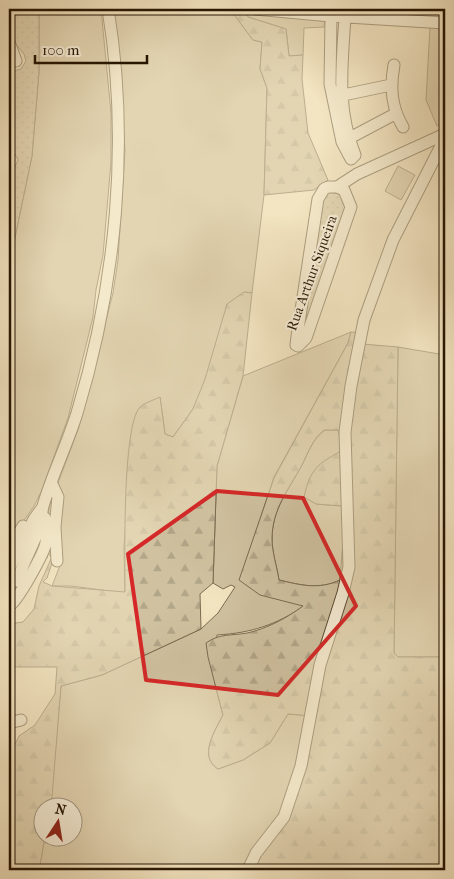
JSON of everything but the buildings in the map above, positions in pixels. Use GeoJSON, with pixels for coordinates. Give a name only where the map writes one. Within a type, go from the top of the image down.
{"type":"FeatureCollection","features":[{"type":"Feature","properties":{"kind":"street"},"geometry":{"type":"LineString","coordinates":[[9,606],[19,595],[43,551],[40,526],[43,507],[78,411],[102,309],[116,206],[117,98],[108,9]]}},
{"type":"Feature","properties":{"kind":"street"},"geometry":{"type":"LineString","coordinates":[[256,9],[342,13],[445,22]]}},
{"type":"Feature","properties":{"kind":"street"},"geometry":{"type":"LineString","coordinates":[[425,9],[429,21]]}},
{"type":"Feature","properties":{"kind":"street"},"geometry":{"type":"LineString","coordinates":[[333,13],[330,84],[336,96],[345,140],[395,114]]}},
{"type":"Feature","properties":{"kind":"street"},"geometry":{"type":"LineString","coordinates":[[336,96],[342,58],[342,13]]}},
{"type":"Feature","properties":{"kind":"street"},"geometry":{"type":"LineString","coordinates":[[9,42],[16,60]]}},
{"type":"Feature","properties":{"kind":"street"},"geometry":{"type":"LineString","coordinates":[[330,57],[342,58]]}},
{"type":"Feature","properties":{"kind":"street"},"geometry":{"type":"LineString","coordinates":[[394,64],[391,85],[395,114],[403,127]]}},
{"type":"Feature","properties":{"kind":"street"},"geometry":{"type":"LineString","coordinates":[[336,96],[391,85]]}},
{"type":"Feature","properties":{"kind":"street","name":"Rua Arthur Siqueira"},"geometry":{"type":"LineString","coordinates":[[337,187],[344,190],[351,207],[306,338],[301,345],[296,346],[318,199],[324,189],[337,187],[357,174],[445,134]]}},
{"type":"Feature","properties":{"kind":"street"},"geometry":{"type":"LineString","coordinates":[[248,870],[256,853],[284,817],[301,766],[320,665],[343,593],[349,567],[345,432],[351,386],[364,320],[393,240],[445,138]]}},
{"type":"Feature","properties":{"kind":"street"},"geometry":{"type":"LineString","coordinates":[[52,484],[58,497],[55,527],[57,562]]}},
{"type":"Feature","properties":{"kind":"street"},"geometry":{"type":"LineString","coordinates":[[19,595],[14,575],[40,526],[43,507]]}},
{"type":"Feature","properties":{"kind":"street"},"geometry":{"type":"LineString","coordinates":[[9,550],[36,508],[43,507]]}},
{"type":"Feature","properties":{"kind":"street"},"geometry":{"type":"LineString","coordinates":[[14,575],[31,572]]}},
{"type":"Feature","properties":{"kind":"street"},"geometry":{"type":"LineString","coordinates":[[9,723],[21,720]]}},
{"type":"Feature","properties":{"kind":"highlighted area"},"geometry":{"type":"Polygon","coordinates":[[[217,491],[303,498],[356,606],[278,695],[146,680],[128,554],[217,491]]]}},
{"type":"Feature","properties":{"kind":"green space"},"geometry":{"type":"Polygon","coordinates":[[[9,9],[39,9],[39,71],[32,156],[9,266],[9,168],[15,167],[18,160],[9,143],[9,69],[14,71],[21,69],[26,61],[24,54],[9,36],[9,9]]]}},
{"type":"Feature","properties":{"kind":"green space"},"geometry":{"type":"Polygon","coordinates":[[[39,9],[101,9],[111,113],[111,162],[103,255],[93,317],[68,418],[41,492],[34,506],[14,535],[9,537],[9,266],[32,156],[39,71],[39,9]]]}},
{"type":"Feature","properties":{"kind":"green space"},"geometry":{"type":"Polygon","coordinates":[[[114,9],[230,9],[253,40],[262,42],[260,69],[267,88],[264,195],[252,293],[244,292],[193,409],[173,437],[165,434],[160,397],[126,520],[124,547],[125,593],[71,586],[52,586],[61,563],[48,554],[47,558],[44,557],[49,507],[79,427],[113,293],[118,260],[125,150],[114,9]]]}},
{"type":"Feature","properties":{"kind":"green space"},"geometry":{"type":"Polygon","coordinates":[[[230,9],[245,9],[248,17],[286,29],[289,56],[303,55],[302,79],[308,133],[328,180],[314,190],[264,195],[267,88],[260,69],[262,42],[253,40],[230,9]]]}},
{"type":"Feature","properties":{"kind":"green space"},"geometry":{"type":"Polygon","coordinates":[[[247,14],[325,20],[324,27],[304,28],[303,55],[289,56],[286,29],[248,17],[247,14]]]}},
{"type":"Feature","properties":{"kind":"green space"},"geometry":{"type":"Polygon","coordinates":[[[430,27],[445,27],[445,121],[437,126],[426,100],[430,27]]]}},
{"type":"Feature","properties":{"kind":"green space"},"geometry":{"type":"Polygon","coordinates":[[[398,166],[415,175],[401,200],[385,191],[398,166]]]}},
{"type":"Feature","properties":{"kind":"green space"},"geometry":{"type":"Polygon","coordinates":[[[329,192],[340,194],[347,210],[303,334],[323,201],[329,192]]]}},
{"type":"Feature","properties":{"kind":"green space"},"geometry":{"type":"Polygon","coordinates":[[[244,292],[252,293],[243,376],[217,466],[213,583],[200,594],[201,629],[102,675],[61,686],[52,796],[32,796],[32,846],[43,846],[39,870],[9,870],[9,757],[19,736],[35,725],[55,694],[57,667],[9,667],[9,624],[23,622],[34,609],[39,586],[51,559],[53,560],[47,578],[43,582],[52,586],[125,592],[127,466],[134,419],[140,407],[160,397],[165,434],[173,437],[193,409],[205,379],[227,304],[244,292]]]}},
{"type":"Feature","properties":{"kind":"green space"},"geometry":{"type":"Polygon","coordinates":[[[351,332],[348,343],[274,477],[240,580],[304,606],[294,613],[263,627],[217,635],[215,684],[223,715],[210,743],[209,757],[212,764],[218,769],[243,760],[270,743],[288,714],[313,716],[287,818],[249,870],[39,870],[43,846],[82,846],[82,796],[51,796],[61,686],[102,675],[201,629],[218,613],[235,587],[231,585],[223,589],[213,583],[217,466],[243,376],[351,332]]]}},
{"type":"Feature","properties":{"kind":"green space"},"geometry":{"type":"Polygon","coordinates":[[[351,332],[365,333],[363,344],[398,347],[394,653],[398,657],[445,657],[445,870],[249,870],[287,818],[312,716],[288,714],[270,743],[243,760],[218,769],[212,764],[209,750],[210,743],[223,715],[206,643],[221,636],[262,629],[283,619],[303,606],[260,595],[239,580],[274,478],[348,343],[351,332]],[[324,430],[316,438],[278,509],[272,539],[279,580],[317,586],[340,580],[343,542],[342,506],[316,504],[304,497],[309,480],[320,464],[341,451],[341,439],[338,430],[324,430]]]}},
{"type":"Feature","properties":{"kind":"green space"},"geometry":{"type":"Polygon","coordinates":[[[398,347],[445,355],[445,657],[398,657],[394,653],[398,347]]]}},
{"type":"Feature","properties":{"kind":"green space"},"geometry":{"type":"Polygon","coordinates":[[[325,430],[338,430],[340,449],[334,468],[316,504],[342,506],[343,542],[340,580],[317,586],[279,580],[272,544],[275,518],[282,500],[311,446],[325,430]]]}}]}
